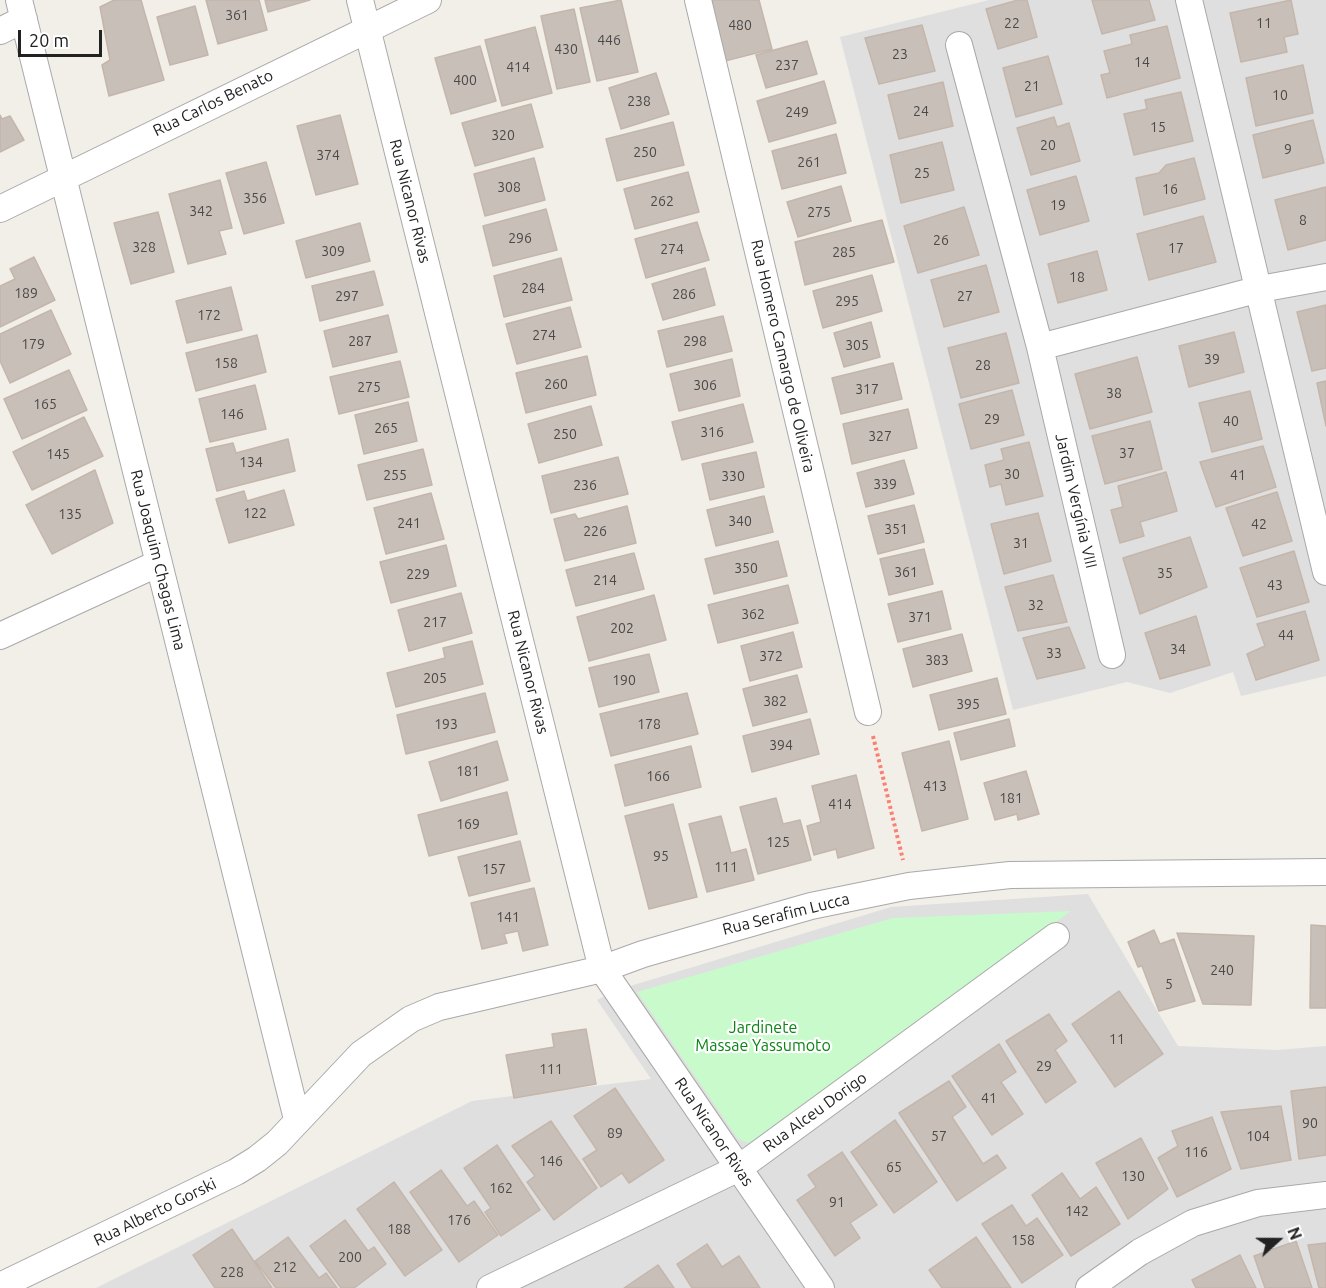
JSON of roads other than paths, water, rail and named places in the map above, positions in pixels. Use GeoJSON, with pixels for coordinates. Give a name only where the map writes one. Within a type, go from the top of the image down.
{"type":"FeatureCollection","features":[{"type":"Feature","properties":{"kind":"street","name":"Rua Nicanor Rivas"},"geometry":{"type":"LineString","coordinates":[[360,0],[602,969],[821,1288]]}},
{"type":"Feature","properties":{"kind":"street","name":"Rua Carlos Benato"},"geometry":{"type":"LineString","coordinates":[[0,209],[428,0]]}},
{"type":"Feature","properties":{"kind":"street","name":"Rua Homero Camargo de Oliveira"},"geometry":{"type":"LineString","coordinates":[[698,0],[867,712]]}},
{"type":"Feature","properties":{"kind":"street"},"geometry":{"type":"LineString","coordinates":[[1189,0],[1326,572]]}},
{"type":"Feature","properties":{"kind":"street"},"geometry":{"type":"LineString","coordinates":[[0,31],[21,10]]}},
{"type":"Feature","properties":{"kind":"street","name":"Rua Joaquim Chagas Lima"},"geometry":{"type":"LineString","coordinates":[[21,10],[297,1119]]}},
{"type":"Feature","properties":{"kind":"street","name":"Jardim Vergínia VIII"},"geometry":{"type":"LineString","coordinates":[[959,45],[1040,347],[1112,656]]}},
{"type":"Feature","properties":{"kind":"street"},"geometry":{"type":"LineString","coordinates":[[1040,347],[1260,289],[1326,278]]}},
{"type":"Feature","properties":{"kind":"street"},"geometry":{"type":"LineString","coordinates":[[0,636],[159,563]]}},
{"type":"Feature","properties":{"kind":"street","name":"Rua Serafim Lucca"},"geometry":{"type":"LineString","coordinates":[[297,1119],[361,1054],[411,1019],[467,999],[602,969],[739,925],[811,906],[909,886],[1010,875],[1326,872]]}},
{"type":"Feature","properties":{"kind":"street","name":"Rua Alceu Dorigo"},"geometry":{"type":"LineString","coordinates":[[490,1288],[739,1168],[1056,936]]}},
{"type":"Feature","properties":{"kind":"street","name":"Rua Alberto Gorski"},"geometry":{"type":"LineString","coordinates":[[0,1286],[236,1172],[277,1143],[297,1119]]}},
{"type":"Feature","properties":{"kind":"street"},"geometry":{"type":"LineString","coordinates":[[1089,1288],[1140,1252],[1193,1222],[1258,1203],[1326,1195]]}},
{"type":"Feature","properties":{"kind":"park label","name":"Jardinete Massae Yassumoto"},"geometry":{"type":"Point","coordinates":[763,1037]}}]}
